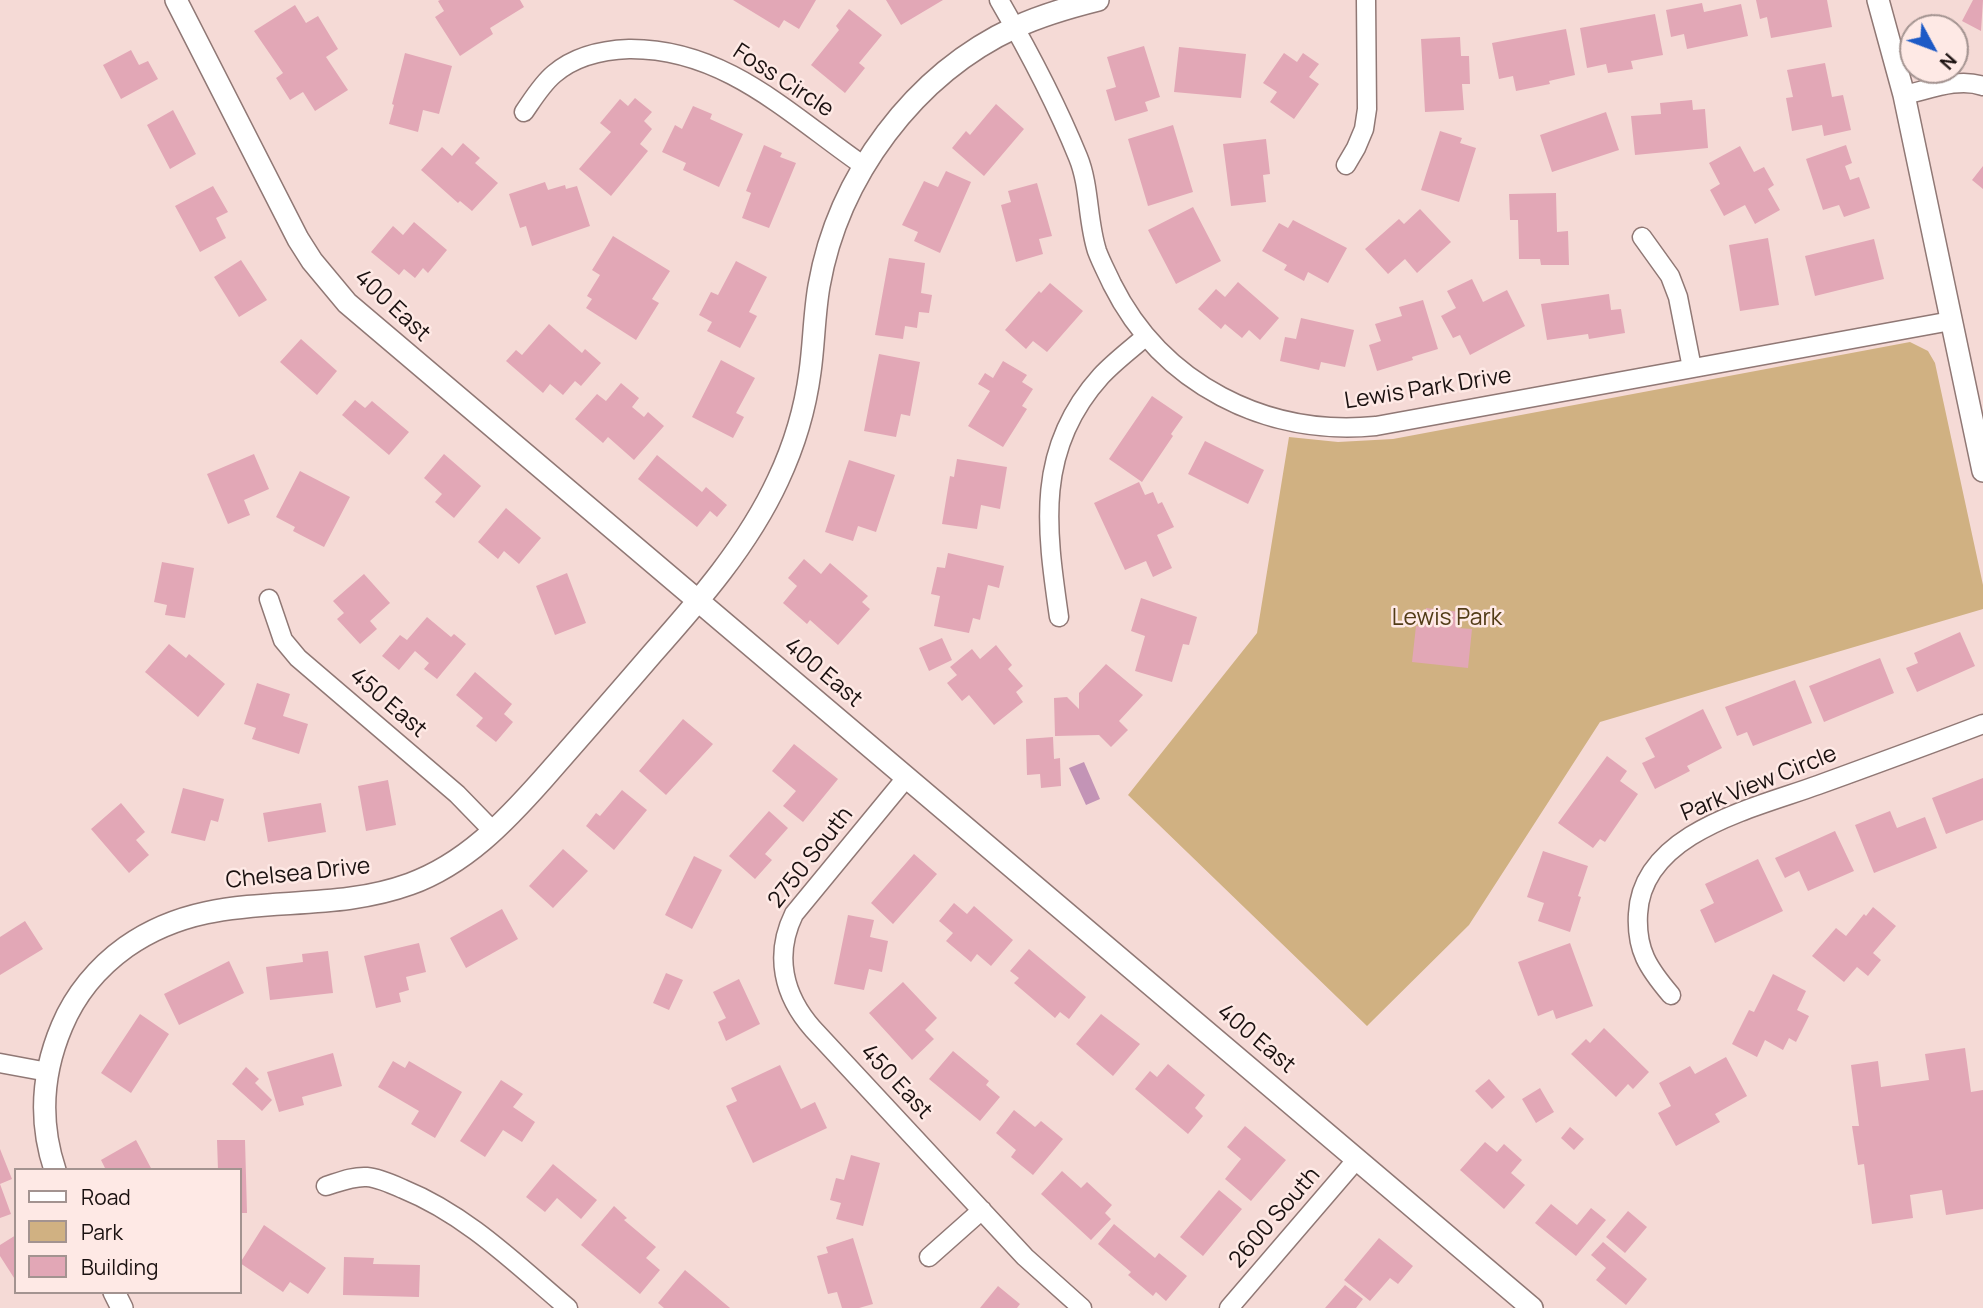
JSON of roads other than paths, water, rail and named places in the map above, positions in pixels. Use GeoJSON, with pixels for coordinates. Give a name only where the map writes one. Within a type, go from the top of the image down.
{"type":"FeatureCollection","features":[{"type":"Feature","properties":{"kind":"street","name":"400 East"},"geometry":{"type":"LineString","coordinates":[[176,0],[285,216],[312,261],[347,303],[1532,1308]]}},
{"type":"Feature","properties":{"kind":"street","name":"Lewis Park Drive"},"geometry":{"type":"LineString","coordinates":[[999,0],[1015,27],[1078,157],[1097,252],[1124,306],[1145,337],[1189,377],[1230,401],[1270,417],[1306,425],[1341,428],[1376,426],[1951,321]]}},
{"type":"Feature","properties":{"kind":"street","name":"Chelsea Drive"},"geometry":{"type":"LineString","coordinates":[[54,1168],[44,1119],[48,1072],[57,1038],[77,997],[103,965],[118,952],[170,921],[214,910],[357,898],[405,886],[466,855],[523,802],[698,601],[746,537],[777,482],[801,422],[808,387],[816,309],[827,254],[848,196],[888,131],[928,87],[969,54],[1015,27],[1065,8],[1098,0]]}},
{"type":"Feature","properties":{"kind":"street"},"geometry":{"type":"LineString","coordinates":[[1346,165],[1364,129],[1367,109],[1366,0]]}},
{"type":"Feature","properties":{"kind":"street"},"geometry":{"type":"LineString","coordinates":[[1878,0],[1904,95],[1983,471]]}},
{"type":"Feature","properties":{"kind":"street","name":"Foss Circle"},"geometry":{"type":"LineString","coordinates":[[524,112],[554,75],[570,63],[590,55],[615,50],[646,49],[678,54],[707,62],[736,75],[864,166]]}},
{"type":"Feature","properties":{"kind":"street"},"geometry":{"type":"LineString","coordinates":[[1904,95],[1957,83],[1967,82],[1983,86]]}},
{"type":"Feature","properties":{"kind":"street"},"geometry":{"type":"LineString","coordinates":[[1642,237],[1670,276],[1678,297],[1692,368]]}},
{"type":"Feature","properties":{"kind":"street"},"geometry":{"type":"LineString","coordinates":[[1059,617],[1048,516],[1051,476],[1056,454],[1068,424],[1087,394],[1102,375],[1145,337]]}},
{"type":"Feature","properties":{"kind":"street","name":"450 East"},"geometry":{"type":"LineString","coordinates":[[269,599],[284,640],[298,658],[457,794],[493,831]]}},
{"type":"Feature","properties":{"kind":"street","name":"Park View Circle"},"geometry":{"type":"LineString","coordinates":[[1671,995],[1651,972],[1643,957],[1637,923],[1638,906],[1644,888],[1653,870],[1673,848],[1697,832],[1724,820],[1983,724]]}},
{"type":"Feature","properties":{"kind":"street","name":"2750 South"},"geometry":{"type":"LineString","coordinates":[[785,979],[784,940],[794,914],[906,778]]}},
{"type":"Feature","properties":{"kind":"street","name":"450 East"},"geometry":{"type":"LineString","coordinates":[[785,979],[789,993],[804,1018],[1025,1257],[1082,1308]]}},
{"type":"Feature","properties":{"kind":"street"},"geometry":{"type":"LineString","coordinates":[[0,1063],[48,1072]]}},
{"type":"Feature","properties":{"kind":"street","name":"2600 South"},"geometry":{"type":"LineString","coordinates":[[1229,1308],[1357,1159]]}},
{"type":"Feature","properties":{"kind":"street"},"geometry":{"type":"LineString","coordinates":[[326,1186],[346,1179],[368,1177],[419,1195],[466,1223],[568,1308]]}},
{"type":"Feature","properties":{"kind":"street"},"geometry":{"type":"LineString","coordinates":[[929,1257],[982,1210]]}},
{"type":"Feature","properties":{"kind":"park label","name":"Lewis Park"},"geometry":{"type":"Point","coordinates":[1447,619]}}]}
